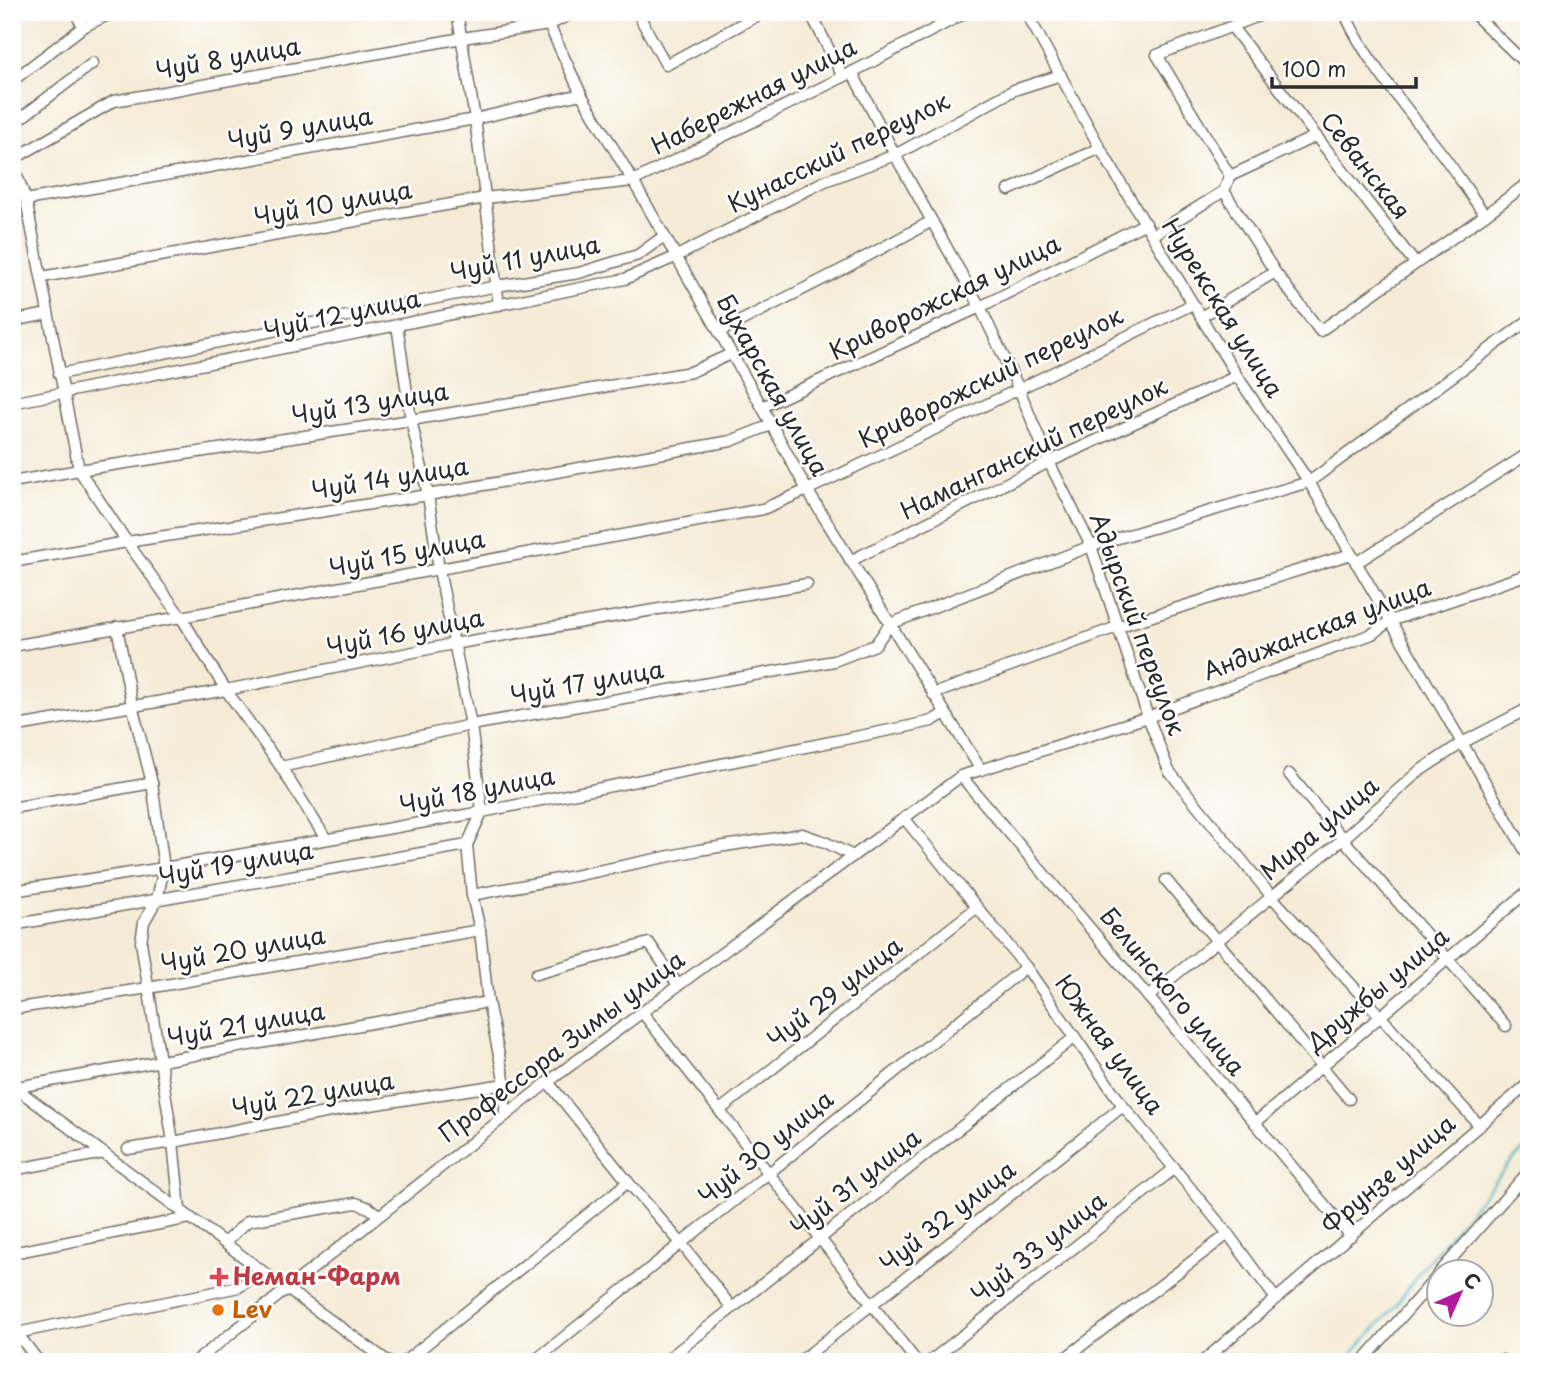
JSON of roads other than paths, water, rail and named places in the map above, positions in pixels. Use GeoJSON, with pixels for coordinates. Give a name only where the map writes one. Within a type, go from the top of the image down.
{"type":"FeatureCollection","features":[{"type":"Feature","properties":{"kind":"street"},"geometry":{"type":"LineString","coordinates":[[75,12],[82,27]]}},
{"type":"Feature","properties":{"kind":"street"},"geometry":{"type":"LineString","coordinates":[[12,81],[82,27],[114,12]]}},
{"type":"Feature","properties":{"kind":"street"},"geometry":{"type":"LineString","coordinates":[[457,12],[475,119],[499,304]]}},
{"type":"Feature","properties":{"kind":"street","name":"Бухарская улица"},"geometry":{"type":"LineString","coordinates":[[541,12],[581,94],[807,490],[981,770]]}},
{"type":"Feature","properties":{"kind":"street","name":"Чуй 8 улица"},"geometry":{"type":"LineString","coordinates":[[12,161],[114,101],[462,38],[549,25],[575,12]]}},
{"type":"Feature","properties":{"kind":"street"},"geometry":{"type":"LineString","coordinates":[[637,12],[666,65],[764,12]]}},
{"type":"Feature","properties":{"kind":"street","name":"Адырский переулок"},"geometry":{"type":"LineString","coordinates":[[810,12],[895,155],[980,307],[1019,389],[1049,462],[1091,546],[1169,772],[1272,897],[1480,1126]]}},
{"type":"Feature","properties":{"kind":"street","name":"Набережная улица"},"geometry":{"type":"LineString","coordinates":[[633,181],[967,12]]}},
{"type":"Feature","properties":{"kind":"street","name":"Нурекская улица"},"geometry":{"type":"LineString","coordinates":[[1027,12],[1100,148],[1237,376],[1309,482],[1529,857]]}},
{"type":"Feature","properties":{"kind":"street"},"geometry":{"type":"LineString","coordinates":[[1230,176],[1157,55],[1269,12]]}},
{"type":"Feature","properties":{"kind":"street"},"geometry":{"type":"LineString","coordinates":[[1344,12],[1353,33],[1384,80],[1438,148],[1485,215]]}},
{"type":"Feature","properties":{"kind":"street"},"geometry":{"type":"LineString","coordinates":[[1472,12],[1529,67]]}},
{"type":"Feature","properties":{"kind":"street","name":"Севанская"},"geometry":{"type":"LineString","coordinates":[[1232,27],[1415,263]]}},
{"type":"Feature","properties":{"kind":"street"},"geometry":{"type":"LineString","coordinates":[[12,125],[93,63]]}},
{"type":"Feature","properties":{"kind":"street","name":"Кунасский переулок"},"geometry":{"type":"LineString","coordinates":[[675,257],[825,181],[895,155],[1014,90],[1061,75]]}},
{"type":"Feature","properties":{"kind":"street","name":"Чуй 9 улица"},"geometry":{"type":"LineString","coordinates":[[26,200],[475,119],[581,94]]}},
{"type":"Feature","properties":{"kind":"street"},"geometry":{"type":"LineString","coordinates":[[1153,235],[1224,191],[1230,176],[1315,136]]}},
{"type":"Feature","properties":{"kind":"street"},"geometry":{"type":"LineString","coordinates":[[1009,190],[1100,148]]}},
{"type":"Feature","properties":{"kind":"street"},"geometry":{"type":"LineString","coordinates":[[12,161],[26,200],[79,470],[181,617],[226,690],[281,767],[326,839]]}},
{"type":"Feature","properties":{"kind":"street","name":"Чуй 10 улица"},"geometry":{"type":"LineString","coordinates":[[42,278],[485,198],[633,181]]}},
{"type":"Feature","properties":{"kind":"street"},"geometry":{"type":"LineString","coordinates":[[1224,191],[1275,272],[1320,331],[1529,182]]}},
{"type":"Feature","properties":{"kind":"street"},"geometry":{"type":"LineString","coordinates":[[719,332],[932,221]]}},
{"type":"Feature","properties":{"kind":"street","name":"Криворожская улица"},"geometry":{"type":"LineString","coordinates":[[762,407],[980,307],[1146,223]]}},
{"type":"Feature","properties":{"kind":"street","name":"Чуй 11 улица"},"geometry":{"type":"LineString","coordinates":[[59,374],[497,286],[579,273],[638,254],[664,236]]}},
{"type":"Feature","properties":{"kind":"street","name":"Чуй 12 улица"},"geometry":{"type":"LineString","coordinates":[[12,403],[625,279],[675,257]]}},
{"type":"Feature","properties":{"kind":"street"},"geometry":{"type":"LineString","coordinates":[[1201,317],[1275,272]]}},
{"type":"Feature","properties":{"kind":"street","name":"Криворожский переулок"},"geometry":{"type":"LineString","coordinates":[[807,490],[1193,304]]}},
{"type":"Feature","properties":{"kind":"street"},"geometry":{"type":"LineString","coordinates":[[12,321],[48,314]]}},
{"type":"Feature","properties":{"kind":"street"},"geometry":{"type":"LineString","coordinates":[[890,624],[1091,546],[1309,482],[1529,320]]}},
{"type":"Feature","properties":{"kind":"street"},"geometry":{"type":"LineString","coordinates":[[397,325],[411,420],[428,495],[439,570],[471,725],[482,812],[467,845],[488,1002],[505,1084],[505,1114]]}},
{"type":"Feature","properties":{"kind":"street","name":"Чуй 13 улица"},"geometry":{"type":"LineString","coordinates":[[12,482],[411,420],[691,372],[731,354]]}},
{"type":"Feature","properties":{"kind":"street","name":"Наманганский переулок"},"geometry":{"type":"LineString","coordinates":[[850,561],[1049,462],[1237,376]]}},
{"type":"Feature","properties":{"kind":"street","name":"Чуй 14 улица"},"geometry":{"type":"LineString","coordinates":[[12,562],[428,495],[731,440],[771,425]]}},
{"type":"Feature","properties":{"kind":"street"},"geometry":{"type":"LineString","coordinates":[[933,694],[1117,626],[1353,558],[1529,453]]}},
{"type":"Feature","properties":{"kind":"street","name":"Чуй 15 улица"},"geometry":{"type":"LineString","coordinates":[[12,646],[763,509],[807,490]]}},
{"type":"Feature","properties":{"kind":"street","name":"Андижанская улица"},"geometry":{"type":"LineString","coordinates":[[961,776],[1148,717],[1372,634],[1390,621],[1529,574]]}},
{"type":"Feature","properties":{"kind":"street","name":"Чуй 16 улица"},"geometry":{"type":"LineString","coordinates":[[12,727],[226,690],[453,644],[807,584]]}},
{"type":"Feature","properties":{"kind":"street","name":"Чуй 17 улица"},"geometry":{"type":"LineString","coordinates":[[281,767],[471,725],[834,661],[875,645],[890,624]]}},
{"type":"Feature","properties":{"kind":"street"},"geometry":{"type":"LineString","coordinates":[[117,627],[132,705],[152,783],[164,868],[157,899],[145,922],[141,942],[173,1142],[180,1210]]}},
{"type":"Feature","properties":{"kind":"street","name":"Мира улица"},"geometry":{"type":"LineString","coordinates":[[1148,997],[1343,839],[1418,772],[1462,743],[1529,708]]}},
{"type":"Feature","properties":{"kind":"street","name":"Чуй 18 улица"},"geometry":{"type":"LineString","coordinates":[[12,891],[164,868],[482,812],[910,726],[932,721],[945,713]]}},
{"type":"Feature","properties":{"kind":"street"},"geometry":{"type":"LineString","coordinates":[[1289,774],[1506,1026]]}},
{"type":"Feature","properties":{"kind":"street","name":"Профессора Зимы улица"},"geometry":{"type":"LineString","coordinates":[[195,1362],[505,1114],[961,776]]}},
{"type":"Feature","properties":{"kind":"street","name":"Белинского улица"},"geometry":{"type":"LineString","coordinates":[[961,776],[1351,1236]]}},
{"type":"Feature","properties":{"kind":"street"},"geometry":{"type":"LineString","coordinates":[[12,808],[152,783]]}},
{"type":"Feature","properties":{"kind":"street","name":"Южная улица"},"geometry":{"type":"LineString","coordinates":[[904,818],[1026,967],[1123,1105],[1228,1234],[1276,1299]]}},
{"type":"Feature","properties":{"kind":"street"},"geometry":{"type":"LineString","coordinates":[[472,895],[699,850],[802,834],[853,856]]}},
{"type":"Feature","properties":{"kind":"street","name":"Чуй 19 улица"},"geometry":{"type":"LineString","coordinates":[[12,925],[467,845]]}},
{"type":"Feature","properties":{"kind":"street"},"geometry":{"type":"LineString","coordinates":[[1166,880],[1349,1098]]}},
{"type":"Feature","properties":{"kind":"street","name":"Дружбы улица"},"geometry":{"type":"LineString","coordinates":[[1255,1123],[1529,890]]}},
{"type":"Feature","properties":{"kind":"street","name":"Чуй 29 улица"},"geometry":{"type":"LineString","coordinates":[[720,1111],[976,908]]}},
{"type":"Feature","properties":{"kind":"street","name":"Чуй 20 улица"},"geometry":{"type":"LineString","coordinates":[[12,1009],[480,930]]}},
{"type":"Feature","properties":{"kind":"street"},"geometry":{"type":"LineString","coordinates":[[536,974],[649,943],[678,985]]}},
{"type":"Feature","properties":{"kind":"street","name":"Чуй 30 улица"},"geometry":{"type":"LineString","coordinates":[[533,1362],[1026,967]]}},
{"type":"Feature","properties":{"kind":"street","name":"Чуй 21 улица"},"geometry":{"type":"LineString","coordinates":[[13,1087],[488,1002]]}},
{"type":"Feature","properties":{"kind":"street"},"geometry":{"type":"LineString","coordinates":[[642,1012],[917,1362]]}},
{"type":"Feature","properties":{"kind":"street","name":"Чуй 31 улица"},"geometry":{"type":"LineString","coordinates":[[664,1362],[1075,1037]]}},
{"type":"Feature","properties":{"kind":"street"},"geometry":{"type":"LineString","coordinates":[[548,1082],[732,1308]]}},
{"type":"Feature","properties":{"kind":"street","name":"Фрунзе улица"},"geometry":{"type":"LineString","coordinates":[[1202,1362],[1529,1083]]}},
{"type":"Feature","properties":{"kind":"street","name":"Чуй 22 улица"},"geometry":{"type":"LineString","coordinates":[[128,1149],[351,1108],[505,1084]]}},
{"type":"Feature","properties":{"kind":"street"},"geometry":{"type":"LineString","coordinates":[[13,1087],[389,1362]]}},
{"type":"Feature","properties":{"kind":"street","name":"Чуй 32 улица"},"geometry":{"type":"LineString","coordinates":[[799,1362],[1123,1105]]}},
{"type":"Feature","properties":{"kind":"street"},"geometry":{"type":"LineString","coordinates":[[12,1170],[104,1153]]}},
{"type":"Feature","properties":{"kind":"street","name":"Чуй 33 улица"},"geometry":{"type":"LineString","coordinates":[[929,1362],[1175,1168]]}},
{"type":"Feature","properties":{"kind":"street"},"geometry":{"type":"LineString","coordinates":[[1453,1258],[1529,1171]]}},
{"type":"Feature","properties":{"kind":"street"},"geometry":{"type":"LineString","coordinates":[[404,1362],[628,1182]]}},
{"type":"Feature","properties":{"kind":"street"},"geometry":{"type":"LineString","coordinates":[[225,1242],[248,1221],[356,1203],[379,1215]]}},
{"type":"Feature","properties":{"kind":"street"},"geometry":{"type":"LineString","coordinates":[[12,1253],[190,1218]]}},
{"type":"Feature","properties":{"kind":"street"},"geometry":{"type":"LineString","coordinates":[[1060,1362],[1228,1234]]}},
{"type":"Feature","properties":{"kind":"street"},"geometry":{"type":"LineString","coordinates":[[38,1362],[15,1334],[239,1287],[259,1268]]}},
{"type":"Feature","properties":{"kind":"street"},"geometry":{"type":"LineString","coordinates":[[1362,1362],[1426,1289]]}},
{"type":"Feature","properties":{"kind":"waterway"},"geometry":{"type":"LineString","coordinates":[[1344,1362],[1395,1307],[1421,1270],[1511,1162],[1529,1145]]}},
{"type":"Feature","properties":{"kind":"place","name":"Неман-Фарм"},"geometry":{"type":"Point","coordinates":[219,1277]}},
{"type":"Feature","properties":{"kind":"place","name":"Lev"},"geometry":{"type":"Point","coordinates":[218,1310]}}]}
